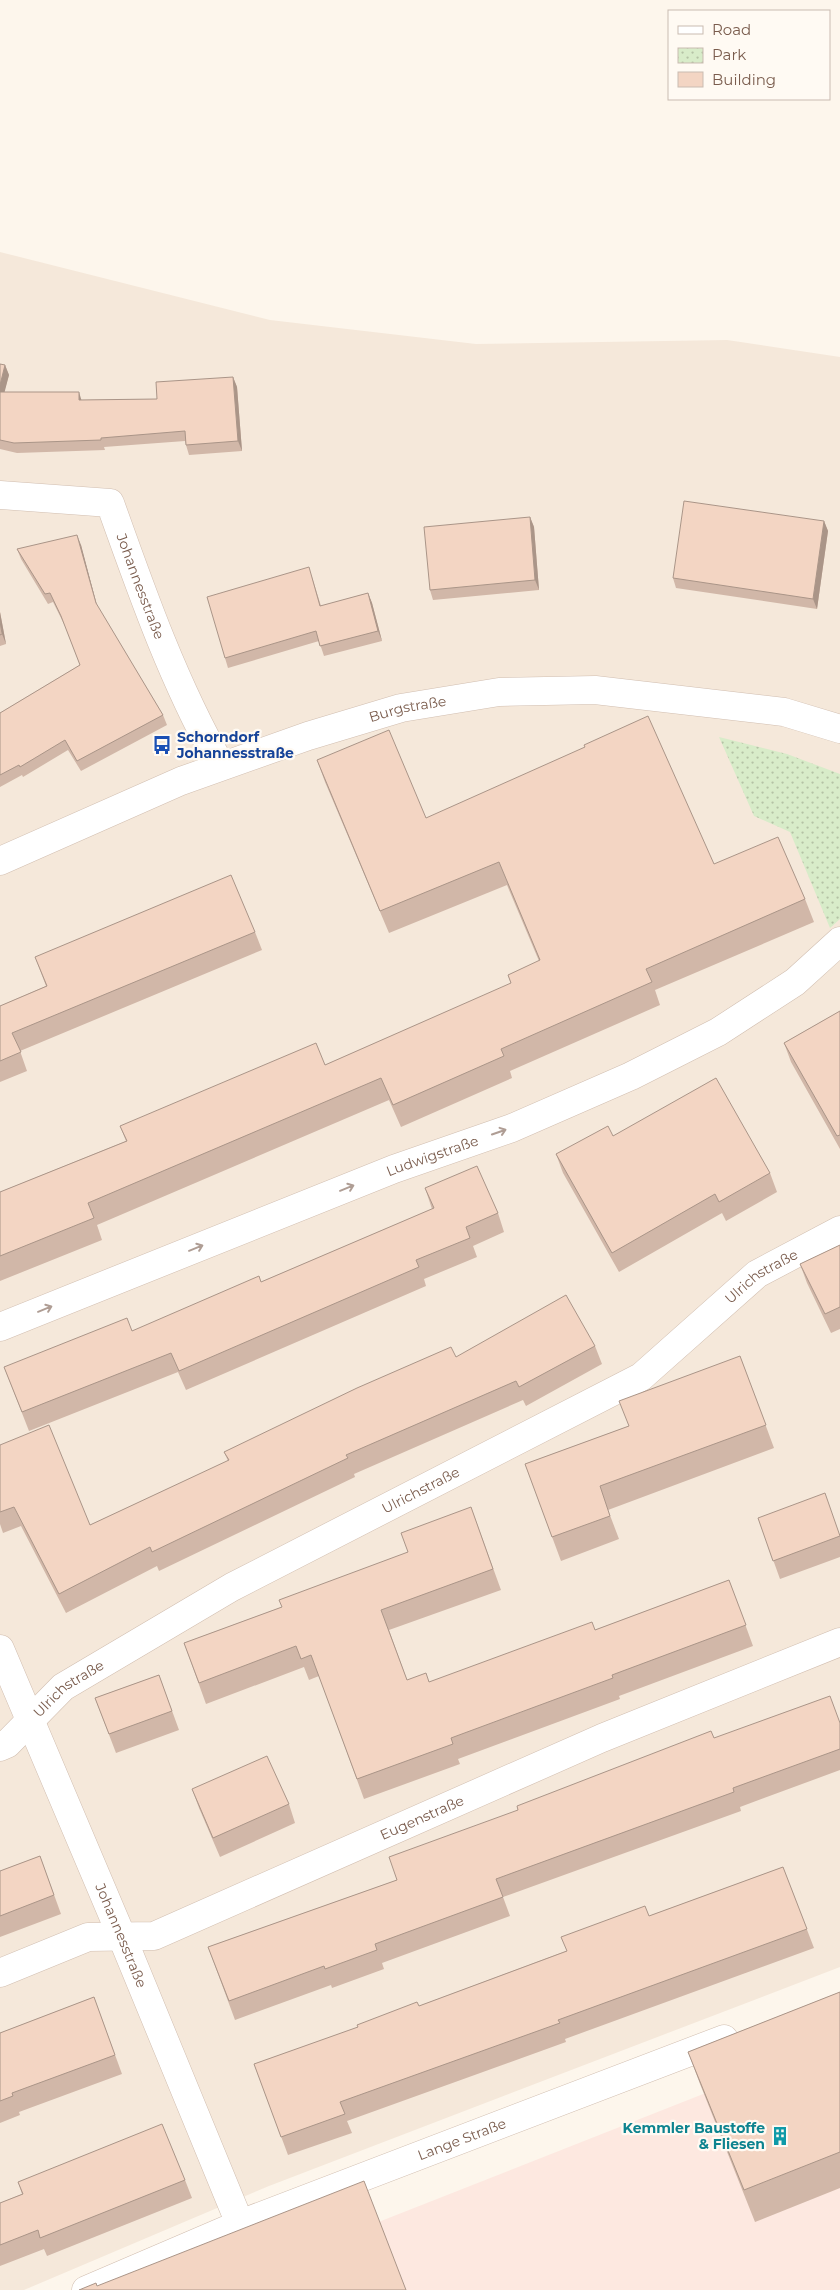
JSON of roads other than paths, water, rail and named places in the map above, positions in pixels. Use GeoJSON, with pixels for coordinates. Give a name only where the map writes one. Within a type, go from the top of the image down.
{"type":"FeatureCollection","features":[{"type":"Feature","properties":{"kind":"street","name":"Johannesstraße"},"geometry":{"type":"LineString","coordinates":[[0,495],[110,503],[152,621],[208,744],[222,766]]}},
{"type":"Feature","properties":{"kind":"street","name":"Burgstraße"},"geometry":{"type":"LineString","coordinates":[[0,861],[181,781],[308,736],[401,708],[499,692],[595,690],[784,712],[840,729]]}},
{"type":"Feature","properties":{"kind":"street","name":"Ludwigstraße"},"geometry":{"type":"LineString","coordinates":[[0,1328],[394,1168],[512,1128],[631,1076],[718,1032],[795,982],[840,941]]}},
{"type":"Feature","properties":{"kind":"street","name":"Ulrichstraße"},"geometry":{"type":"LineString","coordinates":[[0,1747],[7,1744],[63,1687],[232,1587],[641,1377],[757,1274],[840,1230]]}},
{"type":"Feature","properties":{"kind":"street","name":"Eugenstraße"},"geometry":{"type":"LineString","coordinates":[[0,1973],[88,1937],[154,1936],[602,1738],[840,1642]]}},
{"type":"Feature","properties":{"kind":"street","name":"Johannesstraße"},"geometry":{"type":"LineString","coordinates":[[0,1649],[122,1937],[240,2224]]}},
{"type":"Feature","properties":{"kind":"street","name":"Lange Straße"},"geometry":{"type":"LineString","coordinates":[[86,2290],[240,2224],[748,2030]]}},
{"type":"Feature","properties":{"kind":"place","name":"Schorndorf Johannesstraße"},"geometry":{"type":"Point","coordinates":[162,745]}},
{"type":"Feature","properties":{"kind":"place","name":"Kemmler Baustoffe & Fliesen"},"geometry":{"type":"Point","coordinates":[780,2136]}}]}
